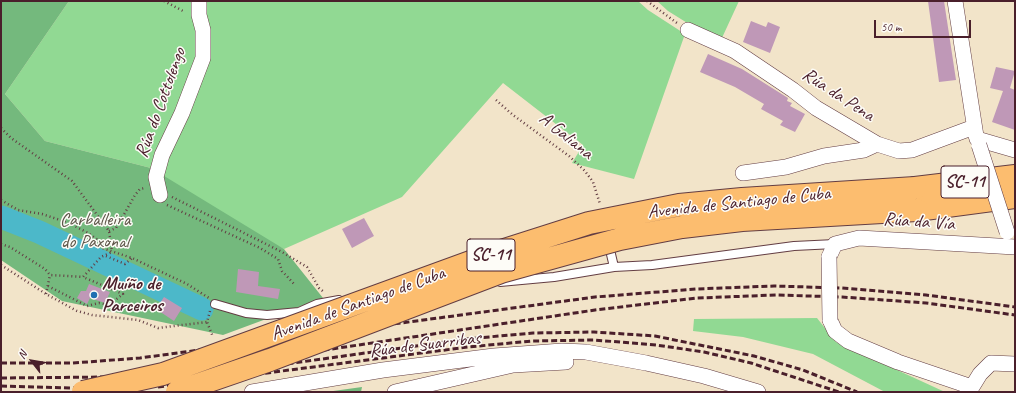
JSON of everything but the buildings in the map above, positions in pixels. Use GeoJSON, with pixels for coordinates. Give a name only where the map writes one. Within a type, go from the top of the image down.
{"type":"FeatureCollection","features":[{"type":"Feature","properties":{"kind":"highway","name":"Avenida de Santiago de Cuba"},"geometry":{"type":"LineString","coordinates":[[83,392],[163,374],[495,254],[589,223],[679,205],[742,198],[915,188],[1015,176]]}},
{"type":"Feature","properties":{"kind":"highway","name":"Avenida de Santiago de Cuba"},"geometry":{"type":"LineString","coordinates":[[177,392],[270,360],[502,272],[620,239],[682,227],[742,220],[917,210],[1015,197]]}},
{"type":"Feature","properties":{"kind":"street"},"geometry":{"type":"LineString","coordinates":[[954,1],[977,137],[1011,242]]}},
{"type":"Feature","properties":{"kind":"street","name":"Rúa do Cottolengo"},"geometry":{"type":"LineString","coordinates":[[159,191],[156,177],[162,155],[182,113],[203,58],[203,30],[199,8]]}},
{"type":"Feature","properties":{"kind":"street","name":"Rúa da Pena"},"geometry":{"type":"LineString","coordinates":[[688,30],[735,50],[793,90],[816,108],[877,144],[899,151],[912,150],[977,137]]}},
{"type":"Feature","properties":{"kind":"street"},"geometry":{"type":"LineString","coordinates":[[977,137],[1015,150]]}},
{"type":"Feature","properties":{"kind":"street"},"geometry":{"type":"LineString","coordinates":[[743,173],[786,167],[824,156],[864,150],[877,144]]}},
{"type":"Feature","properties":{"kind":"street","name":"Rúa da Vía"},"geometry":{"type":"LineString","coordinates":[[832,250],[859,238],[1011,242]]}},
{"type":"Feature","properties":{"kind":"street"},"geometry":{"type":"LineString","coordinates":[[832,250],[830,320],[835,331],[848,341],[898,362],[973,389],[980,374],[991,363],[1001,362],[1015,364]]}},
{"type":"Feature","properties":{"kind":"street","name":"Rúa de Suarribas"},"geometry":{"type":"LineString","coordinates":[[252,392],[383,370],[494,356],[562,351],[604,355],[704,376],[758,392]]}},
{"type":"Feature","properties":{"kind":"street","name":"Rúa de Suarribas"},"geometry":{"type":"LineString","coordinates":[[395,392],[513,365],[591,360],[604,355]]}},
{"type":"Feature","properties":{"kind":"lane"},"geometry":{"type":"LineString","coordinates":[[436,288],[554,277],[614,267],[652,265],[794,246],[832,250]]}},
{"type":"Feature","properties":{"kind":"lane"},"geometry":{"type":"LineString","coordinates":[[610,250],[614,267]]}},
{"type":"Feature","properties":{"kind":"lane"},"geometry":{"type":"LineString","coordinates":[[215,304],[258,316],[300,312],[317,304],[358,296],[421,289]]}},
{"type":"Feature","properties":{"kind":"path"},"geometry":{"type":"LineString","coordinates":[[164,1],[190,14],[199,8]]}},
{"type":"Feature","properties":{"kind":"path"},"geometry":{"type":"LineString","coordinates":[[647,1],[688,30]]}},
{"type":"Feature","properties":{"kind":"path","name":"A Galiana"},"geometry":{"type":"LineString","coordinates":[[496,100],[513,115],[569,156],[585,171],[593,182],[601,208]]}},
{"type":"Feature","properties":{"kind":"path"},"geometry":{"type":"LineString","coordinates":[[1,127],[11,138],[72,180],[109,232],[112,251]]}},
{"type":"Feature","properties":{"kind":"path"},"geometry":{"type":"LineString","coordinates":[[109,232],[116,228],[140,189],[150,186],[282,252],[307,267],[319,288],[334,301]]}},
{"type":"Feature","properties":{"kind":"path"},"geometry":{"type":"LineString","coordinates":[[159,191],[165,205],[254,245],[278,259],[282,272],[295,285]]}},
{"type":"Feature","properties":{"kind":"path"},"geometry":{"type":"LineString","coordinates":[[1,200],[18,210],[42,214],[69,223],[98,240],[102,248],[132,258],[188,284],[208,296],[215,304]]}},
{"type":"Feature","properties":{"kind":"path"},"geometry":{"type":"LineString","coordinates":[[1,244],[10,247],[45,269],[50,275],[83,277],[122,294],[109,305],[99,303],[88,306],[48,286]]}},
{"type":"Feature","properties":{"kind":"path"},"geometry":{"type":"LineString","coordinates":[[83,277],[101,257],[106,256],[112,251]]}},
{"type":"Feature","properties":{"kind":"path"},"geometry":{"type":"LineString","coordinates":[[106,256],[125,264],[132,258]]}},
{"type":"Feature","properties":{"kind":"path"},"geometry":{"type":"LineString","coordinates":[[1,265],[46,294],[77,311],[92,315],[138,320],[158,328],[207,322],[213,337]]}},
{"type":"Feature","properties":{"kind":"path"},"geometry":{"type":"LineString","coordinates":[[46,294],[50,275]]}},
{"type":"Feature","properties":{"kind":"green space","name":"Carballeira do Paxonal"},"geometry":{"type":"Polygon","coordinates":[[[1,1],[69,1],[5,94],[45,141],[151,168],[284,249],[323,298],[223,335],[62,301],[1,260],[1,1]]]}},
{"type":"Feature","properties":{"kind":"green space"},"geometry":{"type":"Polygon","coordinates":[[[69,1],[638,1],[648,10],[685,34],[634,179],[572,163],[583,145],[503,83],[402,197],[284,249],[183,201],[151,168],[45,141],[5,94],[69,1]]]}},
{"type":"Feature","properties":{"kind":"green space"},"geometry":{"type":"Polygon","coordinates":[[[657,1],[739,1],[721,40],[697,29],[668,11],[657,1]]]}},
{"type":"Feature","properties":{"kind":"green space"},"geometry":{"type":"Polygon","coordinates":[[[817,318],[836,342],[945,392],[885,392],[813,354],[743,337],[693,331],[694,319],[817,318]]]}},
{"type":"Feature","properties":{"kind":"green space"},"geometry":{"type":"Polygon","coordinates":[[[362,387],[361,392],[326,392],[362,387]]]}},
{"type":"Feature","properties":{"kind":"waterway"},"geometry":{"type":"LineString","coordinates":[[1,217],[39,232],[202,309]]}},
{"type":"Feature","properties":{"kind":"railway"},"geometry":{"type":"LineString","coordinates":[[1,363],[73,363],[140,358],[595,297],[696,289],[774,286],[842,288],[926,295],[1015,307]]}},
{"type":"Feature","properties":{"kind":"railway"},"geometry":{"type":"LineString","coordinates":[[1,378],[105,377],[291,355],[595,310],[697,298],[776,295],[842,297],[926,303],[1015,315]]}},
{"type":"Feature","properties":{"kind":"railway"},"geometry":{"type":"LineString","coordinates":[[1,386],[74,388],[121,387],[466,339],[533,333],[594,332],[655,336],[754,356],[803,370],[857,392]]}},
{"type":"Feature","properties":{"kind":"railway"},"geometry":{"type":"LineString","coordinates":[[158,387],[468,347],[532,341],[594,340],[656,345],[704,352],[751,363],[839,392]]}},
{"type":"Feature","properties":{"kind":"place","name":"Muíño de Parceiros"},"geometry":{"type":"Point","coordinates":[94,295]}}]}
